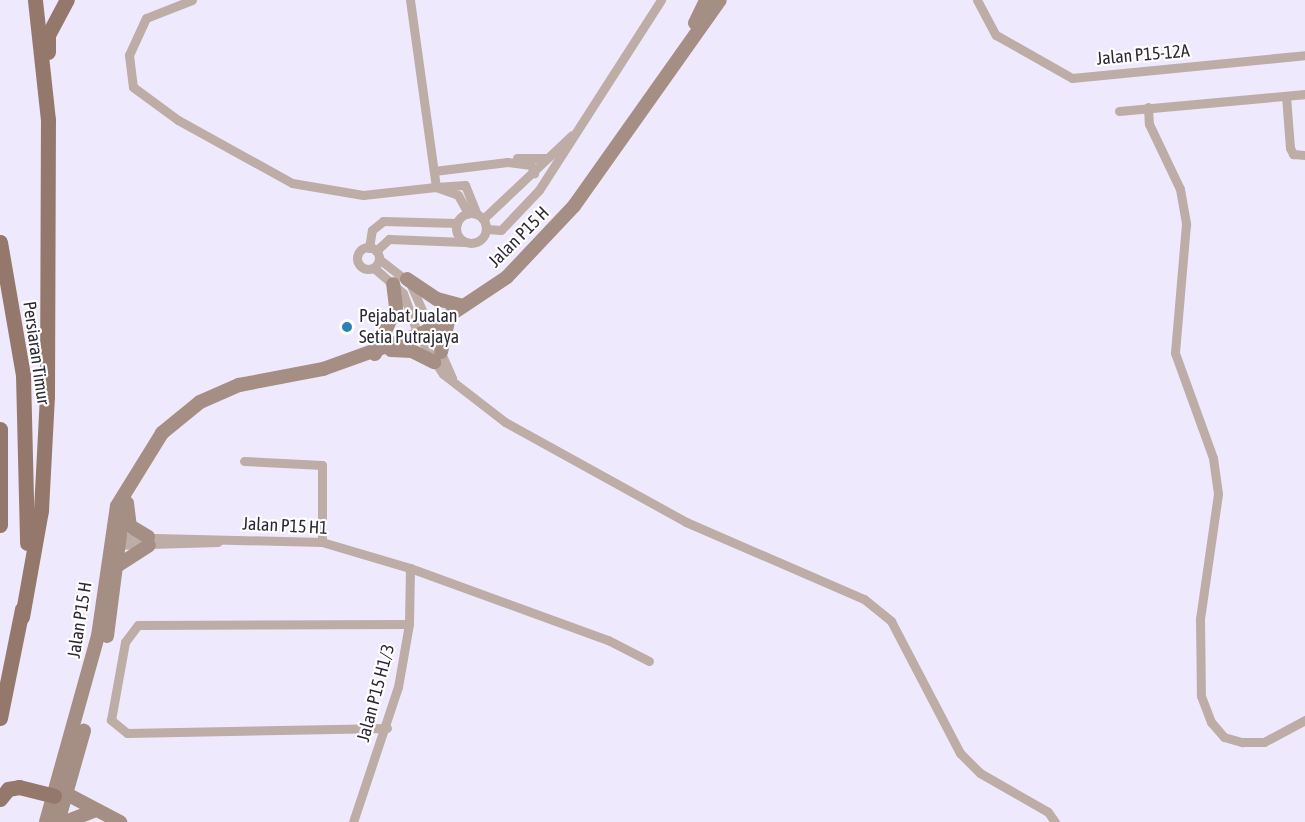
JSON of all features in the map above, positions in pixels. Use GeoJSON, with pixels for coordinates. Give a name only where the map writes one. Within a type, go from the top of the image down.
{"type":"FeatureCollection","features":[{"type":"Feature","properties":{"kind":"main road"},"geometry":{"type":"LineString","coordinates":[[35,0],[48,120]]}},
{"type":"Feature","properties":{"kind":"main road"},"geometry":{"type":"LineString","coordinates":[[22,617],[41,510],[48,35],[67,0]]}},
{"type":"Feature","properties":{"kind":"main road","name":"Persiaran Timur"},"geometry":{"type":"LineString","coordinates":[[0,242],[25,406],[28,526],[22,617],[0,718]]}},
{"type":"Feature","properties":{"kind":"main road"},"geometry":{"type":"LineString","coordinates":[[0,429],[0,525]]}},
{"type":"Feature","properties":{"kind":"main road"},"geometry":{"type":"LineString","coordinates":[[0,799],[8,789],[58,794]]}},
{"type":"Feature","properties":{"kind":"street"},"geometry":{"type":"LineString","coordinates":[[192,0],[146,18],[129,55],[133,87],[178,120],[292,183],[363,195],[465,184],[476,215]]}},
{"type":"Feature","properties":{"kind":"street"},"geometry":{"type":"LineString","coordinates":[[410,0],[436,187]]}},
{"type":"Feature","properties":{"kind":"street"},"geometry":{"type":"LineString","coordinates":[[436,187],[458,195],[487,229],[501,230],[513,219],[577,132],[661,0]]}},
{"type":"Feature","properties":{"kind":"street"},"geometry":{"type":"LineString","coordinates":[[684,46],[706,0]]}},
{"type":"Feature","properties":{"kind":"street","name":"Jalan P15 H"},"geometry":{"type":"LineString","coordinates":[[46,822],[58,794],[98,636],[115,541],[130,478],[162,433],[200,402],[239,385],[379,352],[423,332],[507,277],[574,206],[684,46],[720,0]]}},
{"type":"Feature","properties":{"kind":"street","name":"Jalan P15-12A"},"geometry":{"type":"LineString","coordinates":[[977,0],[996,35],[1072,78],[1305,56]]}},
{"type":"Feature","properties":{"kind":"street"},"geometry":{"type":"LineString","coordinates":[[1119,111],[1305,94]]}},
{"type":"Feature","properties":{"kind":"street"},"geometry":{"type":"LineString","coordinates":[[1287,96],[1290,148],[1293,154],[1305,155]]}},
{"type":"Feature","properties":{"kind":"street"},"geometry":{"type":"LineString","coordinates":[[1148,107],[1149,124],[1180,189],[1186,224],[1175,353],[1213,458],[1218,494],[1200,619],[1201,696],[1211,722],[1224,737],[1242,742],[1264,742],[1305,720]]}},
{"type":"Feature","properties":{"kind":"street"},"geometry":{"type":"LineString","coordinates":[[374,268],[375,252],[372,230],[383,221],[457,224],[476,215],[534,173],[547,158],[577,132]]}},
{"type":"Feature","properties":{"kind":"street"},"geometry":{"type":"LineString","coordinates":[[434,171],[547,158]]}},
{"type":"Feature","properties":{"kind":"street"},"geometry":{"type":"LineString","coordinates":[[507,162],[531,165],[534,173]]}},
{"type":"Feature","properties":{"kind":"street"},"geometry":{"type":"LineString","coordinates":[[457,224],[464,242]]}},
{"type":"Feature","properties":{"kind":"street"},"geometry":{"type":"LineString","coordinates":[[463,306],[438,298],[374,268],[364,268],[357,260],[375,252],[389,239],[479,242],[487,229]]}},
{"type":"Feature","properties":{"kind":"street"},"geometry":{"type":"LineString","coordinates":[[375,252],[400,281],[423,332]]}},
{"type":"Feature","properties":{"kind":"street"},"geometry":{"type":"LineString","coordinates":[[400,281],[403,293],[423,332],[459,387],[562,457],[646,502],[864,599],[891,621],[960,753],[980,773],[1048,812],[1055,822]]}},
{"type":"Feature","properties":{"kind":"street"},"geometry":{"type":"LineString","coordinates":[[400,281],[396,307],[379,352],[412,351],[438,357]]}},
{"type":"Feature","properties":{"kind":"street"},"geometry":{"type":"LineString","coordinates":[[438,357],[450,314]]}},
{"type":"Feature","properties":{"kind":"street","name":"Jalan P15 H"},"geometry":{"type":"LineString","coordinates":[[58,794],[73,774],[107,639],[117,566],[115,541],[127,503],[162,433]]}},
{"type":"Feature","properties":{"kind":"street"},"geometry":{"type":"LineString","coordinates":[[244,461],[322,465],[322,542]]}},
{"type":"Feature","properties":{"kind":"street"},"geometry":{"type":"LineString","coordinates":[[117,566],[149,541],[130,526],[127,503]]}},
{"type":"Feature","properties":{"kind":"street","name":"Jalan P15 H1"},"geometry":{"type":"LineString","coordinates":[[115,541],[322,542],[410,568],[608,640],[649,661]]}},
{"type":"Feature","properties":{"kind":"street","name":"Jalan P15 H1/3"},"geometry":{"type":"LineString","coordinates":[[352,822],[387,728],[409,624],[410,568]]}},
{"type":"Feature","properties":{"kind":"street"},"geometry":{"type":"LineString","coordinates":[[387,728],[127,733],[111,720],[125,642],[138,626],[409,624]]}},
{"type":"Feature","properties":{"kind":"street"},"geometry":{"type":"LineString","coordinates":[[73,774],[95,810]]}},
{"type":"Feature","properties":{"kind":"street"},"geometry":{"type":"LineString","coordinates":[[58,822],[58,794],[120,822]]}},
{"type":"Feature","properties":{"kind":"street"},"geometry":{"type":"LineString","coordinates":[[65,822],[95,810]]}},
{"type":"Feature","properties":{"kind":"place","name":"Pejabat Jualan Setia Putrajaya"},"geometry":{"type":"Point","coordinates":[347,327]}}]}
